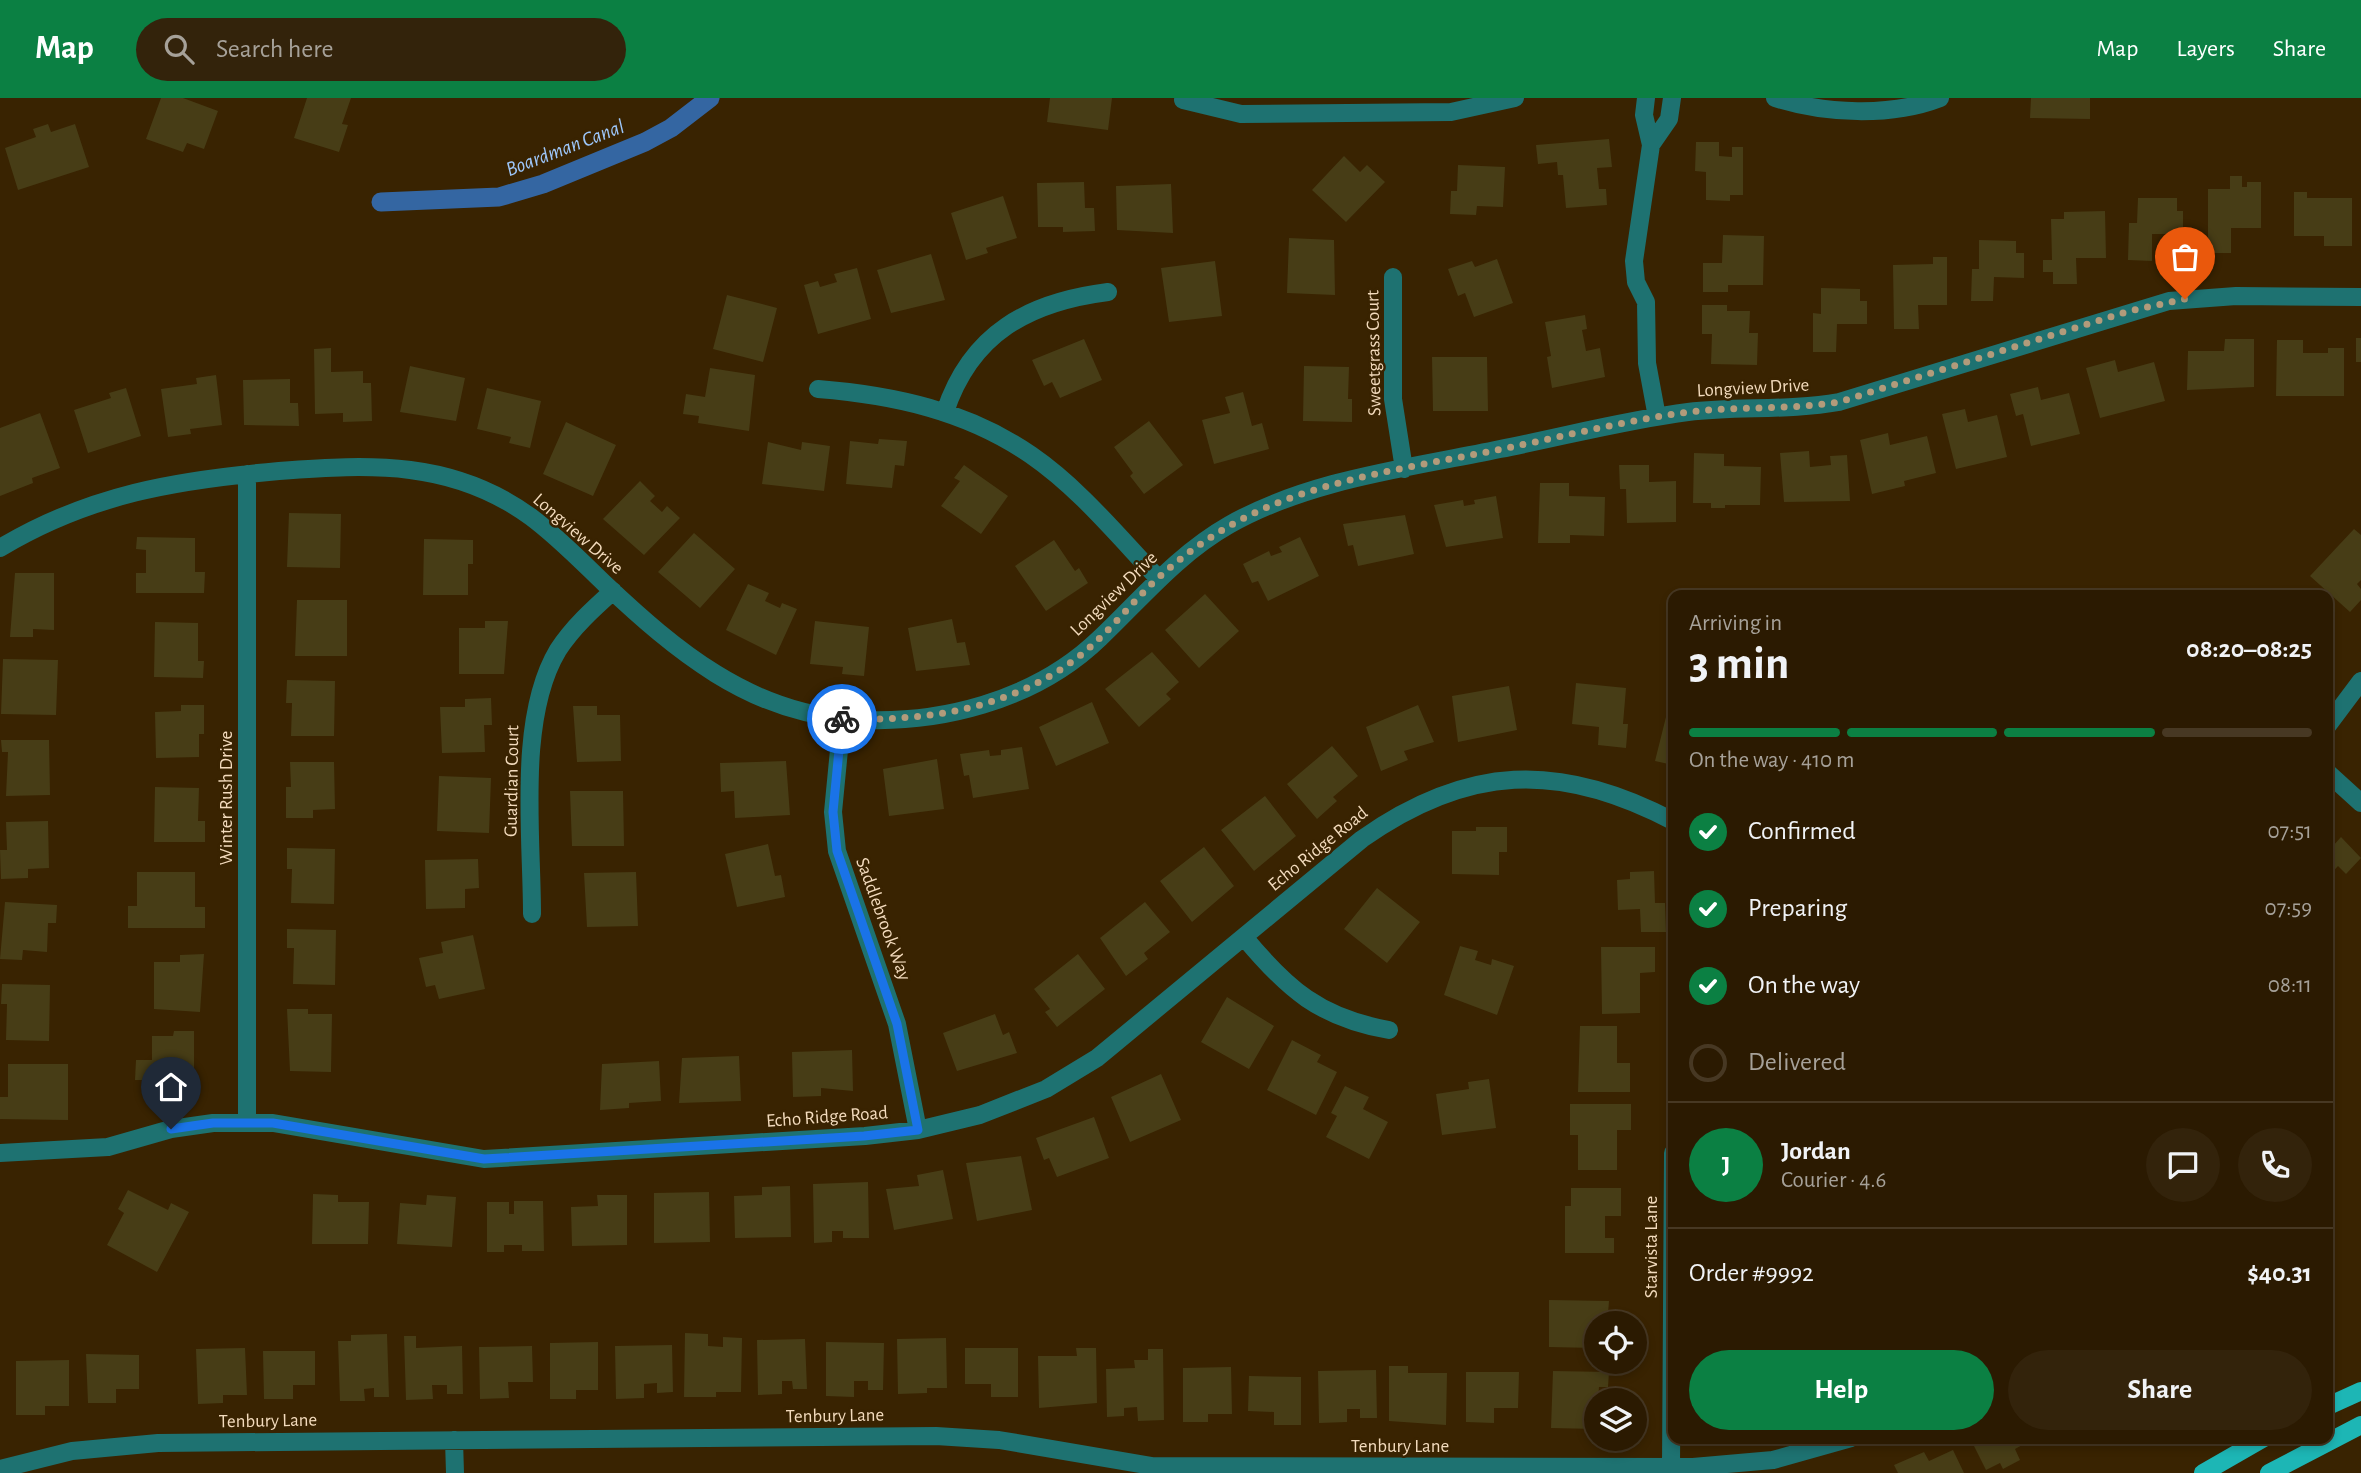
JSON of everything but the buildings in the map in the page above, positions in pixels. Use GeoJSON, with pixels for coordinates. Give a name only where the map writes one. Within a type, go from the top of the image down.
{"type":"FeatureCollection","features":[{"type":"Feature","properties":{"kind":"main road"},"geometry":{"type":"LineString","coordinates":[[2333,1404],[2361,1391]]}},
{"type":"Feature","properties":{"kind":"main road"},"geometry":{"type":"LineString","coordinates":[[2333,1440],[2361,1425]]}},
{"type":"Feature","properties":{"kind":"main road"},"geometry":{"type":"LineString","coordinates":[[2203,1473],[2254,1444]]}},
{"type":"Feature","properties":{"kind":"main road"},"geometry":{"type":"LineString","coordinates":[[2269,1473],[2325,1444]]}},
{"type":"Feature","properties":{"kind":"street"},"geometry":{"type":"LineString","coordinates":[[1183,100],[1241,114],[1451,112],[1515,98]]}},
{"type":"Feature","properties":{"kind":"street"},"geometry":{"type":"LineString","coordinates":[[1775,98],[1798,105],[1840,109],[1896,109],[1940,98]]}},
{"type":"Feature","properties":{"kind":"street"},"geometry":{"type":"LineString","coordinates":[[1651,145],[1669,119],[1672,103],[1646,101],[1644,115],[1651,145],[1634,261],[1636,282],[1646,302],[1647,363],[1657,417]]}},
{"type":"Feature","properties":{"kind":"street","name":"Sweetgrass Court"},"geometry":{"type":"LineString","coordinates":[[1393,277],[1393,399],[1404,469]]}},
{"type":"Feature","properties":{"kind":"street"},"geometry":{"type":"LineString","coordinates":[[945,412],[959,377],[971,359],[1013,321],[1035,308],[1058,300],[1108,292]]}},
{"type":"Feature","properties":{"kind":"street","name":"Longview Drive"},"geometry":{"type":"LineString","coordinates":[[0,548],[69,513],[128,493],[175,482],[247,474],[382,466],[444,475],[528,514],[666,639],[722,679],[785,706],[842,719],[876,721],[950,713],[1020,692],[1048,677],[1097,641],[1158,578],[1206,539],[1257,510],[1302,494],[1404,469],[1657,417],[1721,410],[1806,408],[1839,402],[2169,302],[2225,297],[2361,297]]}},
{"type":"Feature","properties":{"kind":"street"},"geometry":{"type":"LineString","coordinates":[[818,389],[885,396],[945,412],[1003,438],[1032,456],[1094,511],[1158,578]]}},
{"type":"Feature","properties":{"kind":"street","name":"Winter Rush Drive"},"geometry":{"type":"LineString","coordinates":[[247,474],[247,1122]]}},
{"type":"Feature","properties":{"kind":"street","name":"Guardian Court"},"geometry":{"type":"LineString","coordinates":[[532,914],[532,732],[536,706],[543,680],[559,649],[612,591]]}},
{"type":"Feature","properties":{"kind":"street"},"geometry":{"type":"LineString","coordinates":[[2333,717],[2361,681]]}},
{"type":"Feature","properties":{"kind":"street","name":"Saddlebrook Way"},"geometry":{"type":"LineString","coordinates":[[842,719],[833,812],[837,851],[897,1024],[918,1130]]}},
{"type":"Feature","properties":{"kind":"street"},"geometry":{"type":"LineString","coordinates":[[2333,778],[2361,803]]}},
{"type":"Feature","properties":{"kind":"street","name":"Echo Ridge Road"},"geometry":{"type":"LineString","coordinates":[[0,1153],[87,1150],[193,1125],[247,1122],[273,1123],[484,1159],[864,1136],[918,1130],[980,1115],[1046,1089],[1073,1074],[1381,825],[1422,802],[1455,788],[1515,780],[1580,784],[1631,799],[1668,818]]}},
{"type":"Feature","properties":{"kind":"street"},"geometry":{"type":"LineString","coordinates":[[1244,937],[1279,978],[1308,1002],[1344,1020],[1389,1030]]}},
{"type":"Feature","properties":{"kind":"street","name":"Tenbury Lane"},"geometry":{"type":"LineString","coordinates":[[0,1469],[33,1459],[112,1445],[454,1440],[960,1436],[1128,1464],[1293,1470],[1718,1466],[1773,1460],[1830,1444]]}},
{"type":"Feature","properties":{"kind":"street"},"geometry":{"type":"LineString","coordinates":[[454,1440],[455,1473]]}},
{"type":"Feature","properties":{"kind":"street","name":"Starvista Lane"},"geometry":{"type":"LineString","coordinates":[[1671,1444],[1671,1467]]}},
{"type":"Feature","properties":{"kind":"waterway","name":"Boardman Canal"},"geometry":{"type":"LineString","coordinates":[[381,202],[499,197],[543,184],[645,142],[671,128],[710,98]]}},
{"type":"Feature","properties":{"kind":"way so far"},"geometry":{"type":"LineString","coordinates":[[842,719],[912,719],[986,704],[1020,692],[1076,659],[1158,578],[1206,539],[1257,510],[1302,494],[1404,469],[1657,417],[1721,410],[1806,408],[1839,402],[2129,311],[2185,299]]}},
{"type":"Feature","properties":{"kind":"route"},"geometry":{"type":"LineString","coordinates":[[171,1129],[213,1123],[273,1123],[451,1156],[484,1159],[864,1136],[918,1130],[897,1024],[837,851],[833,812],[842,719]]}}]}
